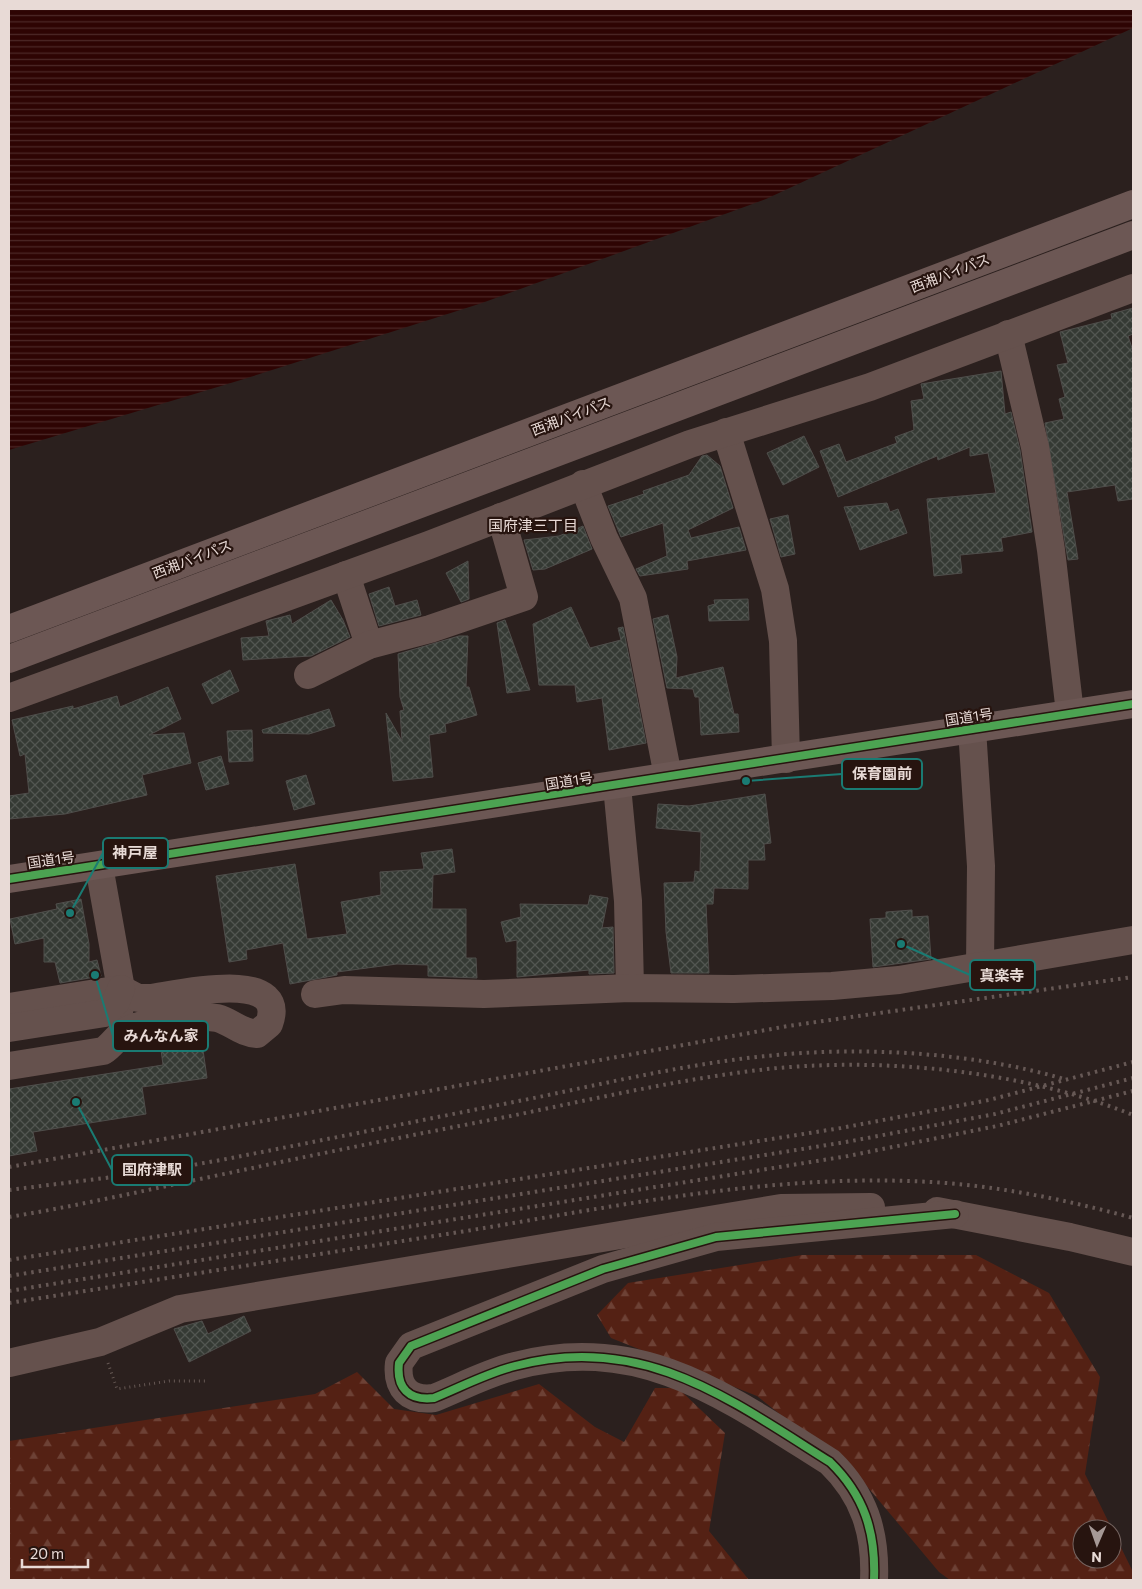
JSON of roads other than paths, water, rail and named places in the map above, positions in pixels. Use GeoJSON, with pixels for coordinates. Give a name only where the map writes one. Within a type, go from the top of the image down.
{"type":"FeatureCollection","features":[{"type":"Feature","properties":{"kind":"highway","name":"西湘バイパス"},"geometry":{"type":"LineString","coordinates":[[9,629],[1133,204]]}},
{"type":"Feature","properties":{"kind":"highway","name":"西湘バイパス"},"geometry":{"type":"LineString","coordinates":[[9,659],[1133,235]]}},
{"type":"Feature","properties":{"kind":"highway","name":"国道1号"},"geometry":{"type":"LineString","coordinates":[[9,878],[99,866],[617,786],[668,776],[1133,704]]}},
{"type":"Feature","properties":{"kind":"street"},"geometry":{"type":"LineString","coordinates":[[9,698],[346,575],[583,484],[726,432],[870,386],[1133,288]]}},
{"type":"Feature","properties":{"kind":"street"},"geometry":{"type":"LineString","coordinates":[[1008,334],[1035,447],[1051,550],[1070,713]]}},
{"type":"Feature","properties":{"kind":"street"},"geometry":{"type":"LineString","coordinates":[[726,432],[775,589],[782,641],[786,759]]}},
{"type":"Feature","properties":{"kind":"street"},"geometry":{"type":"LineString","coordinates":[[583,484],[604,538],[633,598],[668,776]]}},
{"type":"Feature","properties":{"kind":"street"},"geometry":{"type":"LineString","coordinates":[[308,675],[369,645],[430,629],[524,597],[501,517]]}},
{"type":"Feature","properties":{"kind":"street"},"geometry":{"type":"LineString","coordinates":[[346,575],[369,645]]}},
{"type":"Feature","properties":{"kind":"street"},"geometry":{"type":"LineString","coordinates":[[972,729],[981,866],[980,966]]}},
{"type":"Feature","properties":{"kind":"street"},"geometry":{"type":"LineString","coordinates":[[617,786],[628,901],[630,988]]}},
{"type":"Feature","properties":{"kind":"street"},"geometry":{"type":"LineString","coordinates":[[9,1054],[82,1043],[104,1037],[112,1030],[119,1018],[121,989],[99,866]]}},
{"type":"Feature","properties":{"kind":"street"},"geometry":{"type":"LineString","coordinates":[[315,994],[344,990],[484,994],[630,988],[734,989],[832,986],[899,980],[1133,940]]}},
{"type":"Feature","properties":{"kind":"street"},"geometry":{"type":"LineString","coordinates":[[9,1007],[121,989],[138,998],[150,998],[238,987],[258,992],[266,997],[272,1008],[269,1024],[256,1034],[241,1031],[224,1020],[204,1017],[146,1023],[123,1032],[112,1045],[103,1051],[9,1066]]}},
{"type":"Feature","properties":{"kind":"street"},"geometry":{"type":"LineString","coordinates":[[9,1028],[105,1013],[112,1008],[121,989]]}},
{"type":"Feature","properties":{"kind":"street"},"geometry":{"type":"LineString","coordinates":[[9,1363],[100,1342],[180,1309],[781,1208],[908,1207],[955,1214],[1070,1237],[1133,1252]]}},
{"type":"Feature","properties":{"kind":"street"},"geometry":{"type":"LineString","coordinates":[[874,1580],[869,1521],[860,1500],[847,1479],[830,1462],[695,1381],[647,1364],[623,1359],[570,1357],[513,1366],[434,1398],[424,1399],[407,1394],[401,1387],[399,1363],[411,1346],[603,1269],[716,1237],[955,1214]]}},
{"type":"Feature","properties":{"kind":"railway"},"geometry":{"type":"LineString","coordinates":[[9,1167],[788,1026],[1133,977]]}},
{"type":"Feature","properties":{"kind":"railway"},"geometry":{"type":"LineString","coordinates":[[9,1190],[153,1172],[221,1160],[647,1074],[736,1059],[802,1053],[878,1052],[916,1054],[992,1063],[1064,1079]]}},
{"type":"Feature","properties":{"kind":"railway"},"geometry":{"type":"LineString","coordinates":[[9,1260],[841,1128],[989,1100],[1133,1062]]}},
{"type":"Feature","properties":{"kind":"railway"},"geometry":{"type":"LineString","coordinates":[[9,1217],[92,1202],[635,1090],[759,1070],[805,1066],[852,1065],[949,1070],[997,1077],[1044,1087],[1133,1115]]}},
{"type":"Feature","properties":{"kind":"railway"},"geometry":{"type":"LineString","coordinates":[[9,1276],[846,1142],[995,1114],[1133,1078]]}},
{"type":"Feature","properties":{"kind":"railway"},"geometry":{"type":"LineString","coordinates":[[9,1291],[848,1156],[997,1126],[1133,1091]]}},
{"type":"Feature","properties":{"kind":"railway"},"geometry":{"type":"LineString","coordinates":[[9,1303],[631,1203],[742,1188],[797,1183],[853,1181],[937,1182],[994,1188],[1050,1198],[1133,1218]]}},
{"type":"Feature","properties":{"kind":"place","name":"保育園前"},"geometry":{"type":"Point","coordinates":[746,781]}},
{"type":"Feature","properties":{"kind":"place","name":"神戸屋"},"geometry":{"type":"Point","coordinates":[70,913]}},
{"type":"Feature","properties":{"kind":"place","name":"真楽寺"},"geometry":{"type":"Point","coordinates":[901,944]}},
{"type":"Feature","properties":{"kind":"place","name":"みんなん家"},"geometry":{"type":"Point","coordinates":[95,975]}},
{"type":"Feature","properties":{"kind":"place","name":"国府津駅"},"geometry":{"type":"Point","coordinates":[76,1102]}},
{"type":"Feature","properties":{"kind":"district","name":"国府津三丁目"},"geometry":{"type":"Point","coordinates":[533,526]}}]}
